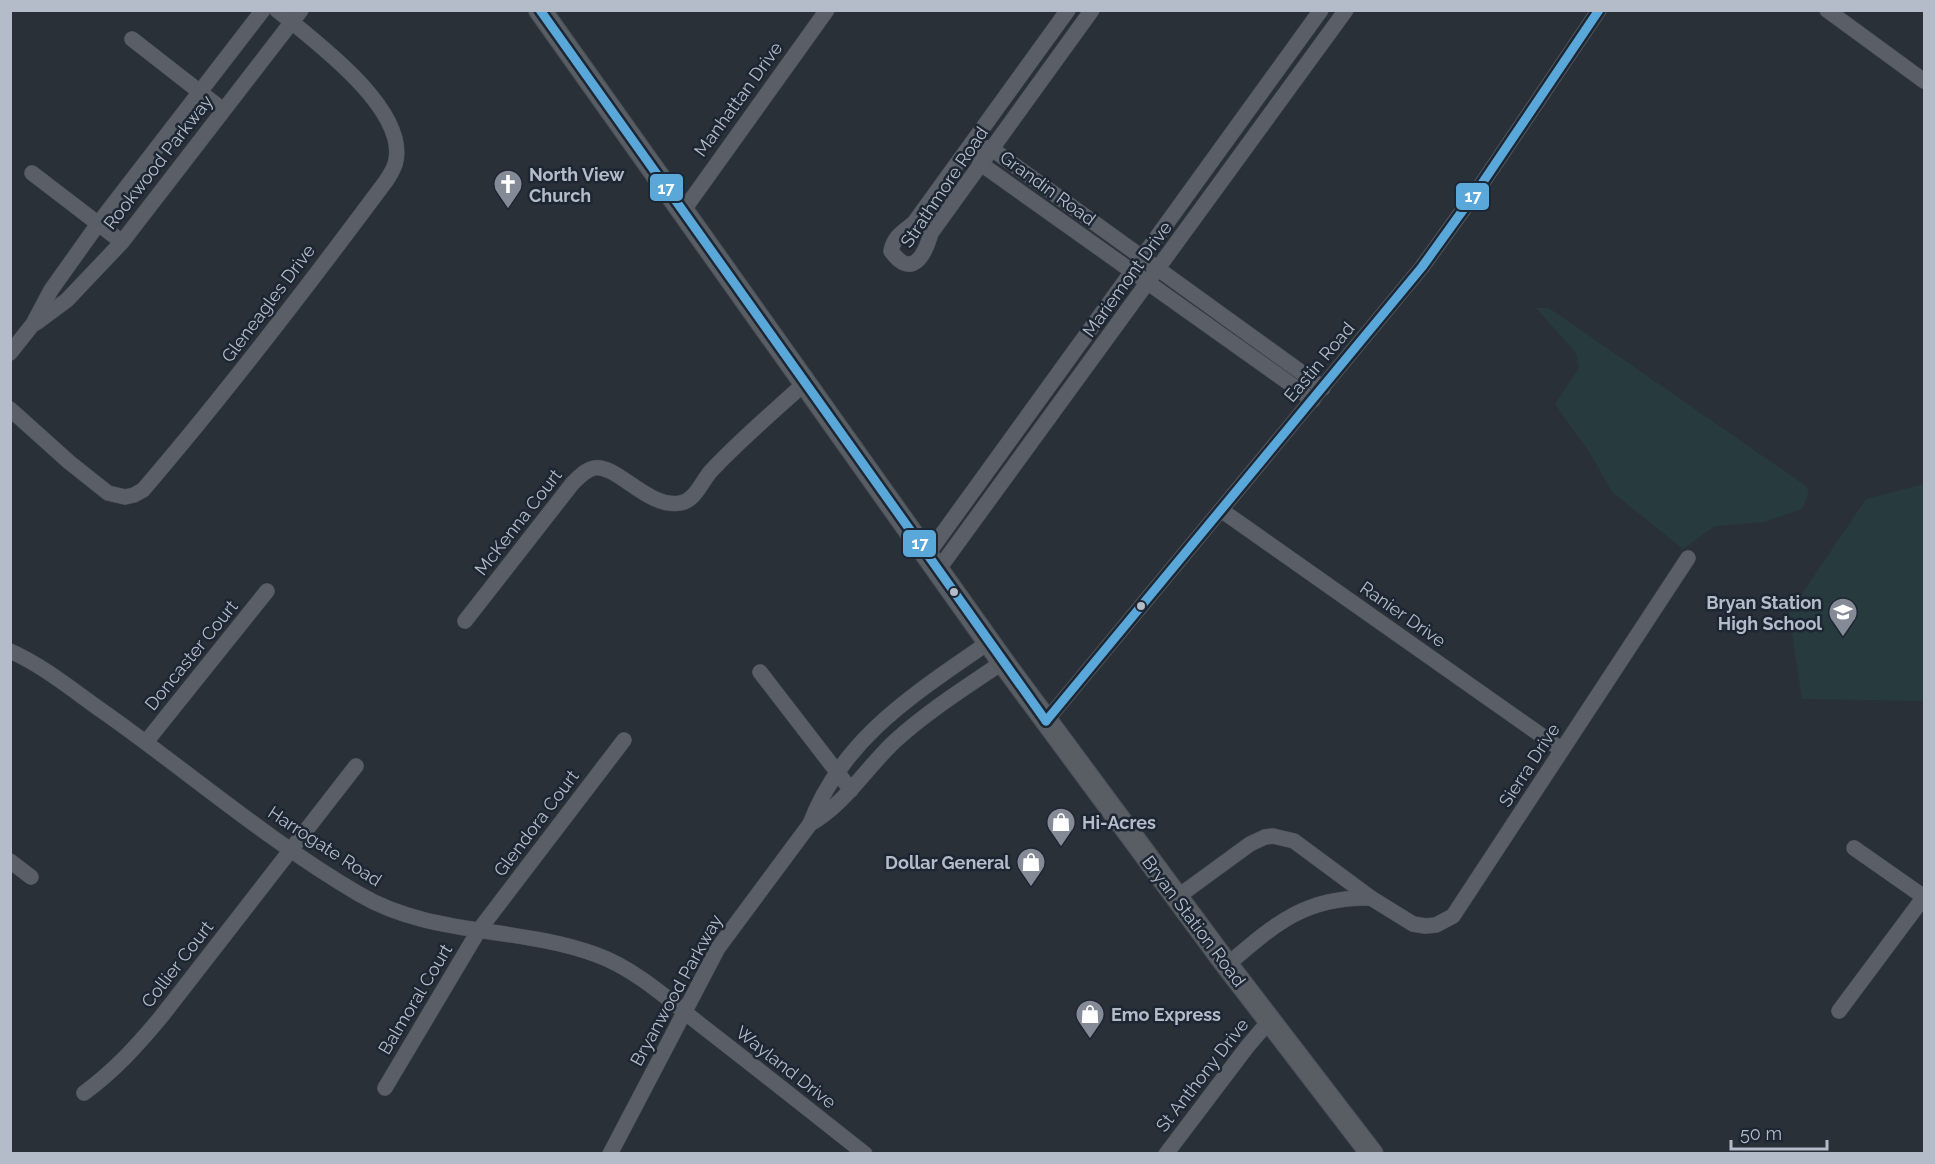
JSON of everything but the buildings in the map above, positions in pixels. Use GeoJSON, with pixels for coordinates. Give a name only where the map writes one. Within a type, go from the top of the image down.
{"type":"FeatureCollection","features":[{"type":"Feature","properties":{"kind":"main road","name":"Bryan Station Road"},"geometry":{"type":"LineString","coordinates":[[540,10],[1003,662],[1176,898],[1372,1154]]}},
{"type":"Feature","properties":{"kind":"street","name":"Rookwood Parkway"},"geometry":{"type":"LineString","coordinates":[[10,352],[33,324],[51,290],[98,224],[263,10]]}},
{"type":"Feature","properties":{"kind":"street","name":"Gleneagles Drive"},"geometry":{"type":"LineString","coordinates":[[10,409],[69,462],[108,493],[125,497],[143,490],[236,378],[386,181],[396,160],[393,134],[387,118],[375,99],[296,16],[277,10]]}},
{"type":"Feature","properties":{"kind":"street","name":"Manhattan Drive"},"geometry":{"type":"LineString","coordinates":[[683,211],[827,10]]}},
{"type":"Feature","properties":{"kind":"street","name":"Strathmore Road"},"geometry":{"type":"LineString","coordinates":[[1068,10],[914,223],[897,234],[891,251],[897,260],[905,264],[916,262],[924,255],[931,233],[1092,10]]}},
{"type":"Feature","properties":{"kind":"street","name":"Mariemont Drive"},"geometry":{"type":"LineString","coordinates":[[932,562],[1143,256],[1321,10]]}},
{"type":"Feature","properties":{"kind":"street","name":"Mariemont Drive"},"geometry":{"type":"LineString","coordinates":[[932,562],[1148,284],[1346,10]]}},
{"type":"Feature","properties":{"kind":"street","name":"Eastin Road"},"geometry":{"type":"LineString","coordinates":[[1046,721],[1422,267],[1481,185],[1599,10]]}},
{"type":"Feature","properties":{"kind":"street"},"geometry":{"type":"LineString","coordinates":[[1830,11],[1924,81]]}},
{"type":"Feature","properties":{"kind":"street","name":"Rookwood Parkway"},"geometry":{"type":"LineString","coordinates":[[33,324],[67,300],[122,242],[296,16]]}},
{"type":"Feature","properties":{"kind":"street"},"geometry":{"type":"LineString","coordinates":[[1305,33],[1321,46]]}},
{"type":"Feature","properties":{"kind":"street"},"geometry":{"type":"LineString","coordinates":[[132,39],[223,110]]}},
{"type":"Feature","properties":{"kind":"street","name":"Grandin Road"},"geometry":{"type":"LineString","coordinates":[[971,145],[993,149],[1323,388]]}},
{"type":"Feature","properties":{"kind":"street","name":"Grandin Road"},"geometry":{"type":"LineString","coordinates":[[971,145],[981,164],[1313,400]]}},
{"type":"Feature","properties":{"kind":"street"},"geometry":{"type":"LineString","coordinates":[[32,173],[122,242]]}},
{"type":"Feature","properties":{"kind":"street","name":"McKenna Court"},"geometry":{"type":"LineString","coordinates":[[465,621],[572,484],[588,470],[596,467],[609,471],[658,501],[670,504],[686,502],[710,471],[805,383]]}},
{"type":"Feature","properties":{"kind":"street","name":"Ranier Drive"},"geometry":{"type":"LineString","coordinates":[[1221,510],[1562,750]]}},
{"type":"Feature","properties":{"kind":"street","name":"Sierra Drive"},"geometry":{"type":"LineString","coordinates":[[1176,898],[1251,844],[1273,836],[1294,841],[1371,898],[1413,924],[1436,925],[1453,916],[1688,558]]}},
{"type":"Feature","properties":{"kind":"street","name":"Doncaster Court"},"geometry":{"type":"LineString","coordinates":[[146,742],[267,591]]}},
{"type":"Feature","properties":{"kind":"street","name":"Bryanwood Parkway"},"geometry":{"type":"LineString","coordinates":[[610,1154],[718,948],[810,824],[817,805],[836,771],[862,740],[907,699],[989,642]]}},
{"type":"Feature","properties":{"kind":"street","name":"Harrogate Road"},"geometry":{"type":"LineString","coordinates":[[10,651],[44,669],[290,850],[344,885],[387,908],[434,922],[552,941],[600,956],[630,972],[683,1011]]}},
{"type":"Feature","properties":{"kind":"street","name":"Bryanwood Parkway"},"geometry":{"type":"LineString","coordinates":[[810,824],[825,816],[877,759],[913,726],[1003,662]]}},
{"type":"Feature","properties":{"kind":"street"},"geometry":{"type":"LineString","coordinates":[[760,672],[851,790]]}},
{"type":"Feature","properties":{"kind":"street","name":"Glendora Court"},"geometry":{"type":"LineString","coordinates":[[479,930],[624,740]]}},
{"type":"Feature","properties":{"kind":"street","name":"Collier Court"},"geometry":{"type":"LineString","coordinates":[[84,1093],[106,1076],[143,1039],[356,766]]}},
{"type":"Feature","properties":{"kind":"street"},"geometry":{"type":"LineString","coordinates":[[1839,1011],[1924,897],[1854,848]]}},
{"type":"Feature","properties":{"kind":"street"},"geometry":{"type":"LineString","coordinates":[[10,861],[31,877]]}},
{"type":"Feature","properties":{"kind":"street"},"geometry":{"type":"LineString","coordinates":[[1227,965],[1282,921],[1303,909],[1339,899],[1371,898]]}},
{"type":"Feature","properties":{"kind":"street","name":"Balmoral Court"},"geometry":{"type":"LineString","coordinates":[[385,1088],[479,930]]}},
{"type":"Feature","properties":{"kind":"street","name":"Wayland Drive"},"geometry":{"type":"LineString","coordinates":[[683,1011],[865,1154]]}},
{"type":"Feature","properties":{"kind":"street","name":"St Anthony Drive"},"geometry":{"type":"LineString","coordinates":[[1166,1154],[1270,1020]]}},
{"type":"Feature","properties":{"kind":"green space"},"geometry":{"type":"Polygon","coordinates":[[[1536,308],[1549,308],[1806,486],[1809,493],[1802,509],[1764,522],[1715,526],[1683,549],[1612,492],[1590,453],[1555,404],[1579,368],[1576,353],[1536,308]]]}},
{"type":"Feature","properties":{"kind":"green space"},"geometry":{"type":"Polygon","coordinates":[[[1924,484],[1924,701],[1802,699],[1789,613],[1866,499],[1924,484]]]}},
{"type":"Feature","properties":{"kind":"transit line","name":"17"},"geometry":{"type":"LineString","coordinates":[[540,10],[1046,721]]}},
{"type":"Feature","properties":{"kind":"transit line","name":"17"},"geometry":{"type":"LineString","coordinates":[[1046,721],[1422,267],[1481,185],[1599,10]]}},
{"type":"Feature","properties":{"kind":"place","name":"North View Church"},"geometry":{"type":"Point","coordinates":[508,210]}},
{"type":"Feature","properties":{"kind":"place","name":"Bryan Station High School"},"geometry":{"type":"Point","coordinates":[1843,638]}},
{"type":"Feature","properties":{"kind":"place","name":"Hi-Acres"},"geometry":{"type":"Point","coordinates":[1061,848]}},
{"type":"Feature","properties":{"kind":"place","name":"Dollar General"},"geometry":{"type":"Point","coordinates":[1031,888]}},
{"type":"Feature","properties":{"kind":"place","name":"Emo Express"},"geometry":{"type":"Point","coordinates":[1090,1040]}}]}
